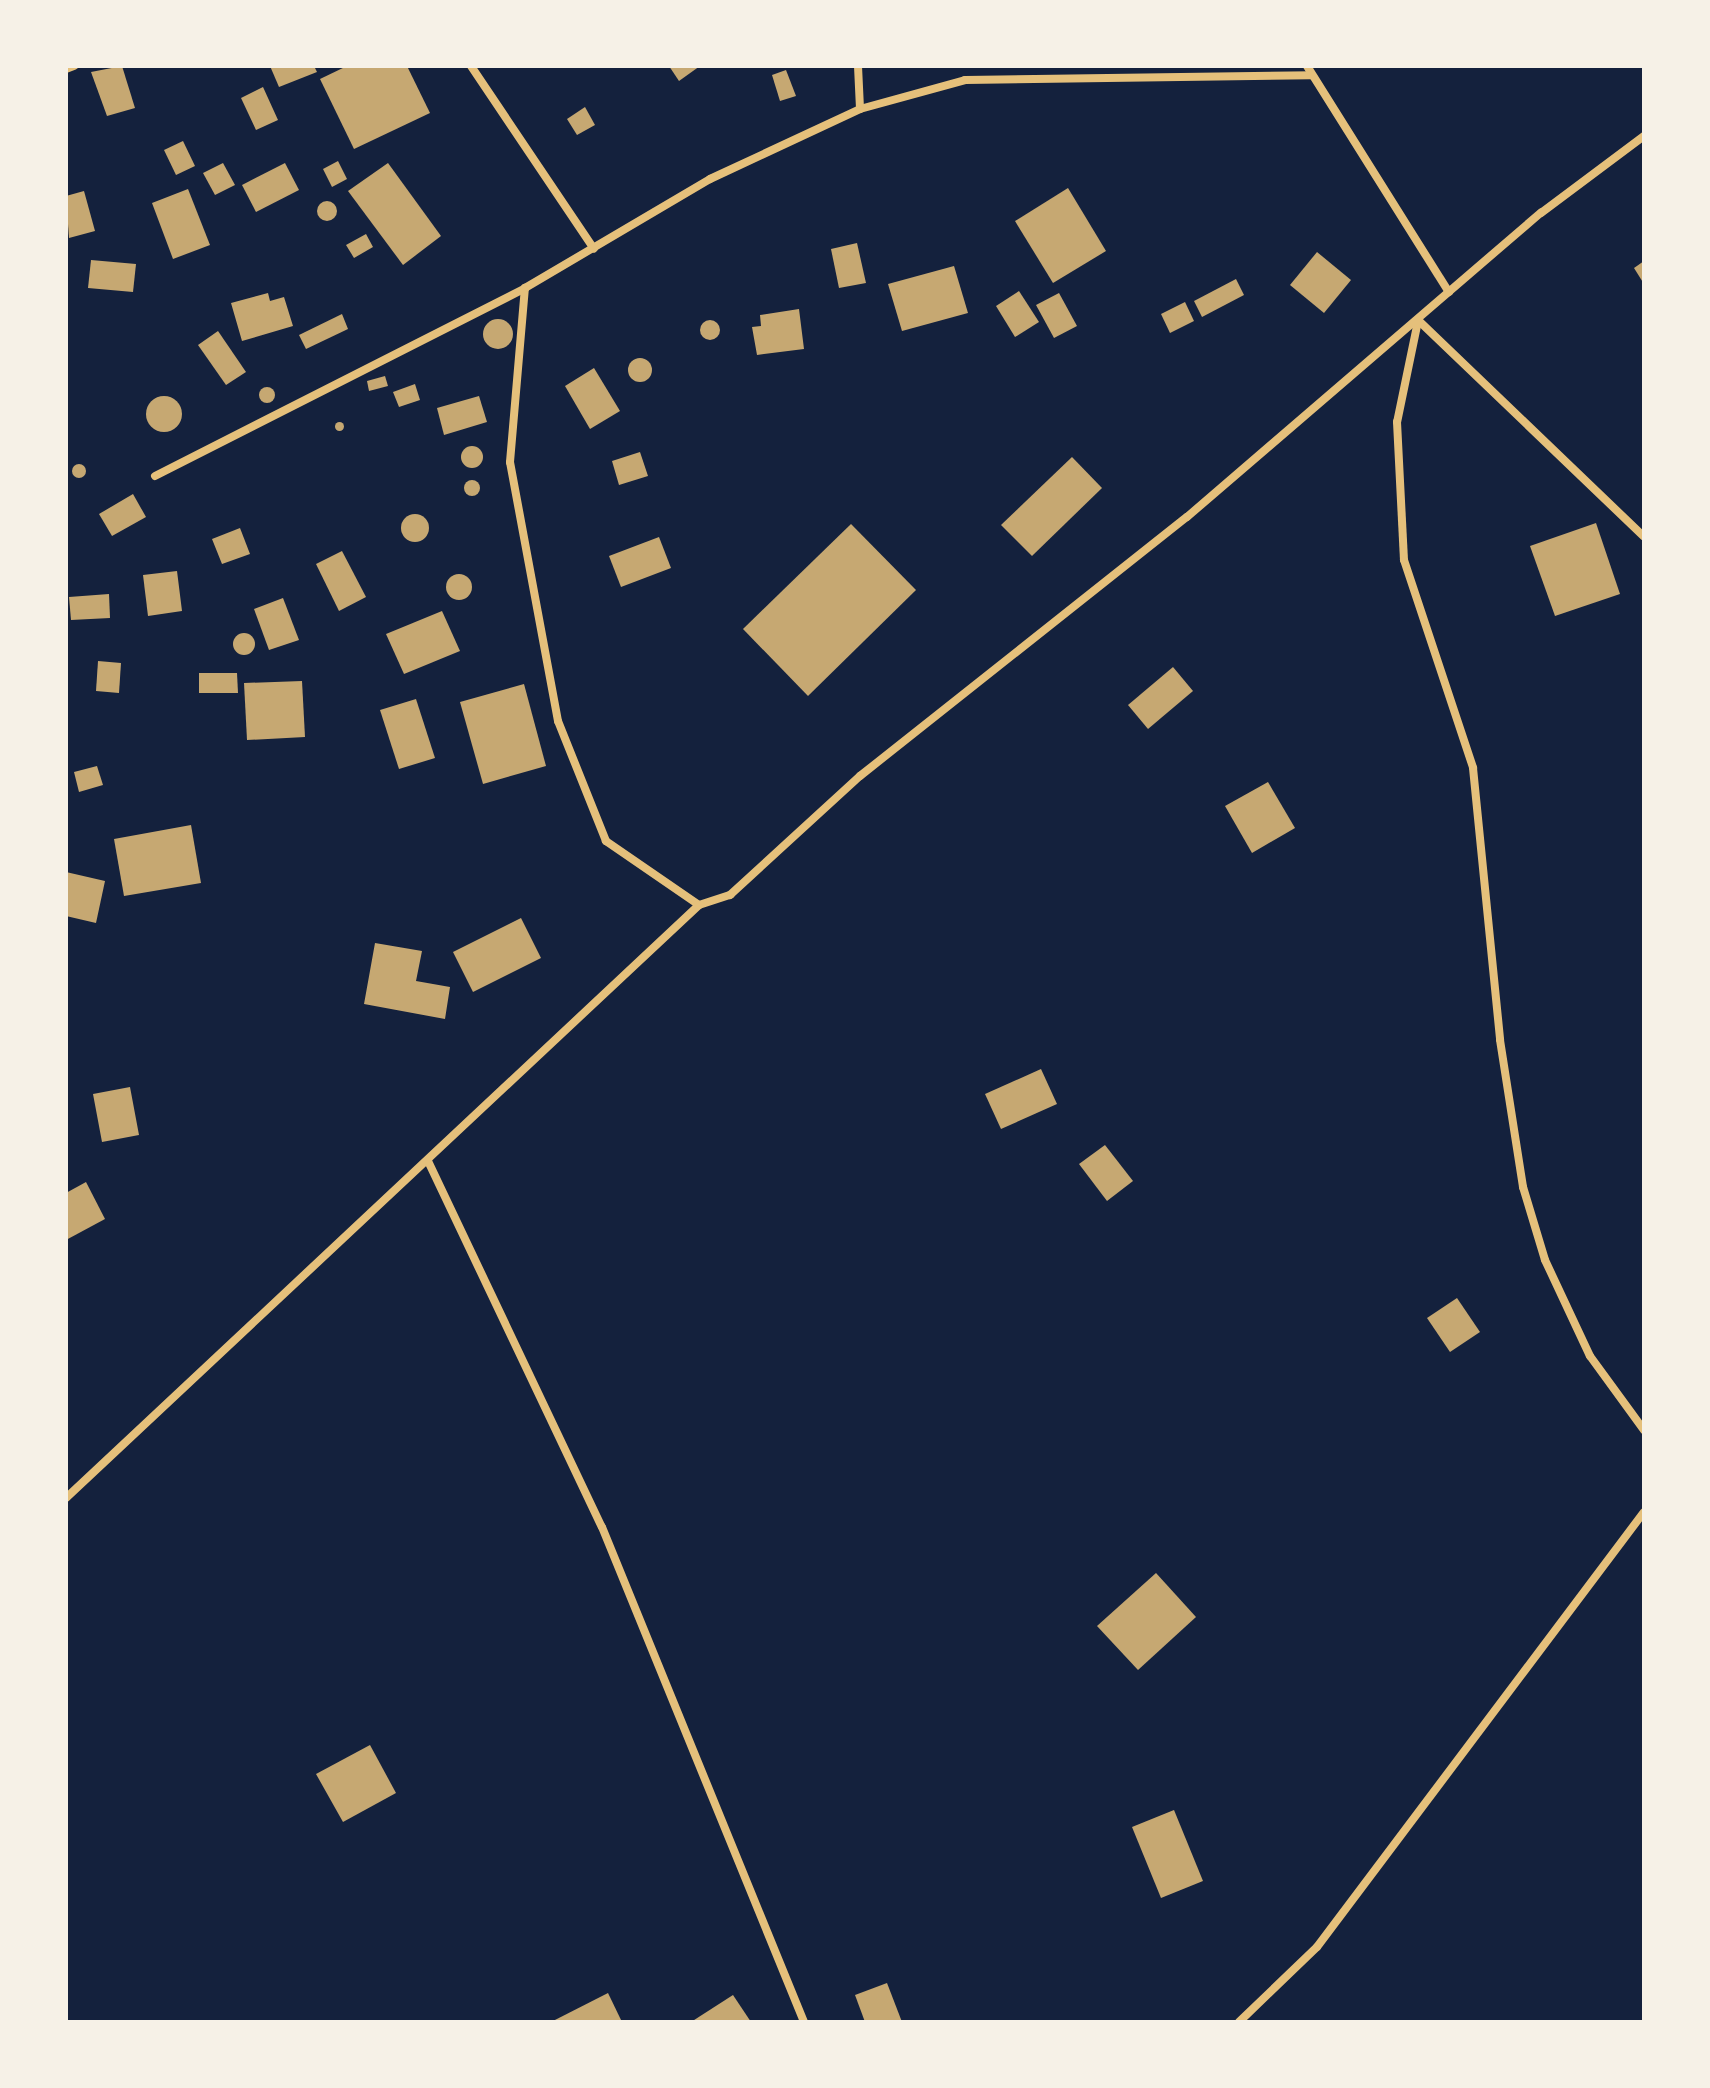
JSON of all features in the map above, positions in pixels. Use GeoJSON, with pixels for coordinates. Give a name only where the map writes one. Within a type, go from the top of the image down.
{"type":"FeatureCollection","features":[{"type":"Feature","properties":{"kind":"street"},"geometry":{"type":"LineString","coordinates":[[66,69],[74,66]]}},
{"type":"Feature","properties":{"kind":"street"},"geometry":{"type":"LineString","coordinates":[[471,66],[594,249]]}},
{"type":"Feature","properties":{"kind":"street"},"geometry":{"type":"LineString","coordinates":[[858,66],[860,109]]}},
{"type":"Feature","properties":{"kind":"street"},"geometry":{"type":"LineString","coordinates":[[155,476],[525,288],[710,179],[860,109],[965,80],[1017,76],[1309,70],[1449,292]]}},
{"type":"Feature","properties":{"kind":"street"},"geometry":{"type":"LineString","coordinates":[[66,1498],[699,905],[730,895],[860,776],[1187,517],[1449,292],[1644,136]]}},
{"type":"Feature","properties":{"kind":"street"},"geometry":{"type":"LineString","coordinates":[[525,288],[510,462],[558,721],[606,841],[699,905]]}},
{"type":"Feature","properties":{"kind":"street"},"geometry":{"type":"LineString","coordinates":[[1418,320],[1644,537]]}},
{"type":"Feature","properties":{"kind":"street"},"geometry":{"type":"LineString","coordinates":[[1418,320],[1397,422],[1404,560],[1473,768],[1500,1040],[1523,1187],[1545,1260],[1590,1356],[1644,1430]]}},
{"type":"Feature","properties":{"kind":"street"},"geometry":{"type":"LineString","coordinates":[[428,1161],[602,1527],[804,2022]]}},
{"type":"Feature","properties":{"kind":"street"},"geometry":{"type":"LineString","coordinates":[[1239,2022],[1317,1947],[1644,1512]]}},
{"type":"Feature","properties":{"kind":"building"},"geometry":{"type":"Polygon","coordinates":[[[122,66],[135,108],[107,116],[91,72],[122,66]]]}},
{"type":"Feature","properties":{"kind":"building"},"geometry":{"type":"Polygon","coordinates":[[[270,66],[314,66],[317,72],[279,87],[270,66]]]}},
{"type":"Feature","properties":{"kind":"building"},"geometry":{"type":"Polygon","coordinates":[[[347,66],[407,66],[430,113],[354,149],[320,79],[347,66]]]}},
{"type":"Feature","properties":{"kind":"building"},"geometry":{"type":"Polygon","coordinates":[[[669,66],[700,66],[679,81],[669,66]]]}},
{"type":"Feature","properties":{"kind":"building"},"geometry":{"type":"Polygon","coordinates":[[[786,70],[796,96],[780,101],[772,75],[786,70]]]}},
{"type":"Feature","properties":{"kind":"building"},"geometry":{"type":"Polygon","coordinates":[[[263,87],[278,120],[256,130],[241,98],[263,87]]]}},
{"type":"Feature","properties":{"kind":"building"},"geometry":{"type":"Polygon","coordinates":[[[585,107],[595,125],[577,135],[567,119],[585,107]]]}},
{"type":"Feature","properties":{"kind":"building"},"geometry":{"type":"Polygon","coordinates":[[[183,141],[195,166],[176,175],[164,150],[183,141]]]}},
{"type":"Feature","properties":{"kind":"building"},"geometry":{"type":"Polygon","coordinates":[[[338,161],[347,179],[332,187],[323,169],[338,161]]]}},
{"type":"Feature","properties":{"kind":"building"},"geometry":{"type":"Polygon","coordinates":[[[223,163],[235,185],[215,195],[203,173],[223,163]]]}},
{"type":"Feature","properties":{"kind":"building"},"geometry":{"type":"Polygon","coordinates":[[[285,163],[299,190],[256,212],[242,185],[285,163]]]}},
{"type":"Feature","properties":{"kind":"building"},"geometry":{"type":"Polygon","coordinates":[[[388,163],[441,236],[403,265],[348,191],[388,163]]]}},
{"type":"Feature","properties":{"kind":"building"},"geometry":{"type":"Polygon","coordinates":[[[1068,188],[1106,251],[1053,283],[1015,221],[1068,188]]]}},
{"type":"Feature","properties":{"kind":"building"},"geometry":{"type":"Polygon","coordinates":[[[188,189],[210,245],[173,259],[152,203],[188,189]]]}},
{"type":"Feature","properties":{"kind":"building"},"geometry":{"type":"Polygon","coordinates":[[[84,191],[95,231],[69,238],[66,196],[84,191]]]}},
{"type":"Feature","properties":{"kind":"building"},"geometry":{"type":"Polygon","coordinates":[[[327,201],[334,204],[337,211],[334,218],[327,221],[320,218],[317,211],[320,204],[327,201]]]}},
{"type":"Feature","properties":{"kind":"building"},"geometry":{"type":"Polygon","coordinates":[[[366,234],[373,247],[354,258],[346,245],[366,234]]]}},
{"type":"Feature","properties":{"kind":"building"},"geometry":{"type":"Polygon","coordinates":[[[857,243],[866,283],[839,288],[831,249],[857,243]]]}},
{"type":"Feature","properties":{"kind":"building"},"geometry":{"type":"Polygon","coordinates":[[[1317,252],[1351,280],[1324,313],[1290,285],[1317,252]]]}},
{"type":"Feature","properties":{"kind":"building"},"geometry":{"type":"Polygon","coordinates":[[[91,260],[136,264],[133,292],[88,288],[91,260]]]}},
{"type":"Feature","properties":{"kind":"building"},"geometry":{"type":"Polygon","coordinates":[[[1644,261],[1644,284],[1634,268],[1644,261]]]}},
{"type":"Feature","properties":{"kind":"building"},"geometry":{"type":"Polygon","coordinates":[[[954,266],[968,313],[902,331],[888,284],[954,266]]]}},
{"type":"Feature","properties":{"kind":"building"},"geometry":{"type":"Polygon","coordinates":[[[1236,279],[1244,295],[1202,317],[1194,301],[1236,279]]]}},
{"type":"Feature","properties":{"kind":"building"},"geometry":{"type":"Polygon","coordinates":[[[1019,291],[1039,322],[1015,337],[996,306],[1019,291]]]}},
{"type":"Feature","properties":{"kind":"building"},"geometry":{"type":"Polygon","coordinates":[[[268,293],[270,301],[284,297],[293,326],[242,341],[231,303],[268,293]]]}},
{"type":"Feature","properties":{"kind":"building"},"geometry":{"type":"Polygon","coordinates":[[[1059,293],[1077,326],[1054,338],[1036,305],[1059,293]]]}},
{"type":"Feature","properties":{"kind":"building"},"geometry":{"type":"Polygon","coordinates":[[[1185,302],[1194,321],[1170,333],[1161,314],[1185,302]]]}},
{"type":"Feature","properties":{"kind":"building"},"geometry":{"type":"Polygon","coordinates":[[[799,309],[804,349],[757,355],[752,327],[761,326],[760,315],[799,309]]]}},
{"type":"Feature","properties":{"kind":"building"},"geometry":{"type":"Polygon","coordinates":[[[342,314],[348,329],[306,349],[299,335],[342,314]]]}},
{"type":"Feature","properties":{"kind":"building"},"geometry":{"type":"Polygon","coordinates":[[[498,319],[504,320],[512,328],[512,340],[504,348],[498,349],[492,348],[484,340],[483,334],[484,328],[492,320],[498,319]]]}},
{"type":"Feature","properties":{"kind":"building"},"geometry":{"type":"Polygon","coordinates":[[[706,320],[714,320],[720,330],[714,340],[706,340],[700,334],[700,326],[706,320]]]}},
{"type":"Feature","properties":{"kind":"building"},"geometry":{"type":"Polygon","coordinates":[[[218,331],[246,372],[226,385],[198,345],[218,331]]]}},
{"type":"Feature","properties":{"kind":"building"},"geometry":{"type":"Polygon","coordinates":[[[640,358],[648,362],[652,370],[648,378],[640,382],[632,378],[628,370],[632,362],[640,358]]]}},
{"type":"Feature","properties":{"kind":"building"},"geometry":{"type":"Polygon","coordinates":[[[594,368],[620,411],[590,429],[565,386],[594,368]]]}},
{"type":"Feature","properties":{"kind":"building"},"geometry":{"type":"Polygon","coordinates":[[[385,376],[388,386],[369,391],[367,381],[385,376]]]}},
{"type":"Feature","properties":{"kind":"building"},"geometry":{"type":"Polygon","coordinates":[[[415,384],[420,400],[399,407],[393,392],[415,384]]]}},
{"type":"Feature","properties":{"kind":"building"},"geometry":{"type":"Polygon","coordinates":[[[267,387],[275,395],[267,403],[259,395],[267,387]]]}},
{"type":"Feature","properties":{"kind":"building"},"geometry":{"type":"Polygon","coordinates":[[[164,396],[176,402],[182,414],[176,426],[164,432],[152,426],[146,414],[152,402],[164,396]]]}},
{"type":"Feature","properties":{"kind":"building"},"geometry":{"type":"Polygon","coordinates":[[[479,396],[487,422],[444,435],[437,408],[479,396]]]}},
{"type":"Feature","properties":{"kind":"building"},"geometry":{"type":"Polygon","coordinates":[[[339,422],[343,426],[339,430],[335,426],[339,422]]]}},
{"type":"Feature","properties":{"kind":"building"},"geometry":{"type":"Polygon","coordinates":[[[472,446],[483,457],[472,468],[461,457],[472,446]]]}},
{"type":"Feature","properties":{"kind":"building"},"geometry":{"type":"Polygon","coordinates":[[[640,452],[648,476],[619,485],[612,461],[640,452]]]}},
{"type":"Feature","properties":{"kind":"building"},"geometry":{"type":"Polygon","coordinates":[[[1072,457],[1102,488],[1032,556],[1001,525],[1072,457]]]}},
{"type":"Feature","properties":{"kind":"building"},"geometry":{"type":"Polygon","coordinates":[[[79,464],[86,471],[79,478],[72,471],[79,464]]]}},
{"type":"Feature","properties":{"kind":"building"},"geometry":{"type":"Polygon","coordinates":[[[469,480],[475,480],[480,488],[478,494],[469,496],[464,491],[464,485],[469,480]]]}},
{"type":"Feature","properties":{"kind":"building"},"geometry":{"type":"Polygon","coordinates":[[[133,494],[146,517],[112,536],[99,514],[133,494]]]}},
{"type":"Feature","properties":{"kind":"building"},"geometry":{"type":"Polygon","coordinates":[[[415,514],[425,518],[429,528],[425,538],[415,542],[405,538],[401,528],[405,518],[415,514]]]}},
{"type":"Feature","properties":{"kind":"building"},"geometry":{"type":"Polygon","coordinates":[[[1596,523],[1620,594],[1555,616],[1530,546],[1596,523]]]}},
{"type":"Feature","properties":{"kind":"building"},"geometry":{"type":"Polygon","coordinates":[[[851,524],[916,590],[808,696],[743,629],[851,524]]]}},
{"type":"Feature","properties":{"kind":"building"},"geometry":{"type":"Polygon","coordinates":[[[240,528],[250,554],[222,564],[212,539],[240,528]]]}},
{"type":"Feature","properties":{"kind":"building"},"geometry":{"type":"Polygon","coordinates":[[[659,537],[671,568],[621,587],[609,556],[659,537]]]}},
{"type":"Feature","properties":{"kind":"building"},"geometry":{"type":"Polygon","coordinates":[[[342,551],[366,597],[339,611],[316,564],[342,551]]]}},
{"type":"Feature","properties":{"kind":"building"},"geometry":{"type":"Polygon","coordinates":[[[177,571],[182,611],[148,616],[143,575],[177,571]]]}},
{"type":"Feature","properties":{"kind":"building"},"geometry":{"type":"Polygon","coordinates":[[[459,574],[468,578],[472,587],[468,596],[459,600],[450,596],[446,587],[450,578],[459,574]]]}},
{"type":"Feature","properties":{"kind":"building"},"geometry":{"type":"Polygon","coordinates":[[[109,594],[110,618],[71,620],[69,597],[109,594]]]}},
{"type":"Feature","properties":{"kind":"building"},"geometry":{"type":"Polygon","coordinates":[[[283,598],[299,640],[269,650],[254,609],[283,598]]]}},
{"type":"Feature","properties":{"kind":"building"},"geometry":{"type":"Polygon","coordinates":[[[442,611],[460,651],[404,674],[386,634],[442,611]]]}},
{"type":"Feature","properties":{"kind":"building"},"geometry":{"type":"Polygon","coordinates":[[[244,633],[252,636],[255,644],[252,652],[244,655],[236,652],[233,644],[236,636],[244,633]]]}},
{"type":"Feature","properties":{"kind":"building"},"geometry":{"type":"Polygon","coordinates":[[[98,661],[121,663],[119,693],[96,691],[98,661]]]}},
{"type":"Feature","properties":{"kind":"building"},"geometry":{"type":"Polygon","coordinates":[[[1173,667],[1193,691],[1148,729],[1128,705],[1173,667]]]}},
{"type":"Feature","properties":{"kind":"building"},"geometry":{"type":"Polygon","coordinates":[[[199,673],[237,673],[238,693],[199,693],[199,673]]]}},
{"type":"Feature","properties":{"kind":"building"},"geometry":{"type":"Polygon","coordinates":[[[302,681],[305,737],[247,740],[244,683],[302,681]]]}},
{"type":"Feature","properties":{"kind":"building"},"geometry":{"type":"Polygon","coordinates":[[[524,684],[546,766],[483,784],[460,702],[524,684]]]}},
{"type":"Feature","properties":{"kind":"building"},"geometry":{"type":"Polygon","coordinates":[[[416,699],[435,758],[399,769],[380,710],[416,699]]]}},
{"type":"Feature","properties":{"kind":"building"},"geometry":{"type":"Polygon","coordinates":[[[97,766],[103,785],[79,792],[74,772],[97,766]]]}},
{"type":"Feature","properties":{"kind":"building"},"geometry":{"type":"Polygon","coordinates":[[[1268,782],[1295,828],[1252,853],[1225,806],[1268,782]]]}},
{"type":"Feature","properties":{"kind":"building"},"geometry":{"type":"Polygon","coordinates":[[[191,825],[201,883],[124,896],[114,839],[191,825]]]}},
{"type":"Feature","properties":{"kind":"building"},"geometry":{"type":"Polygon","coordinates":[[[66,872],[105,881],[96,923],[66,916],[66,872]]]}},
{"type":"Feature","properties":{"kind":"building"},"geometry":{"type":"Polygon","coordinates":[[[521,918],[541,958],[473,992],[453,952],[521,918]]]}},
{"type":"Feature","properties":{"kind":"building"},"geometry":{"type":"Polygon","coordinates":[[[375,943],[422,951],[416,981],[450,987],[445,1019],[364,1004],[375,943]]]}},
{"type":"Feature","properties":{"kind":"building"},"geometry":{"type":"Polygon","coordinates":[[[1041,1069],[1057,1104],[1001,1129],[985,1094],[1041,1069]]]}},
{"type":"Feature","properties":{"kind":"building"},"geometry":{"type":"Polygon","coordinates":[[[130,1087],[139,1135],[102,1142],[93,1094],[130,1087]]]}},
{"type":"Feature","properties":{"kind":"building"},"geometry":{"type":"Polygon","coordinates":[[[1105,1145],[1133,1181],[1107,1201],[1079,1164],[1105,1145]]]}},
{"type":"Feature","properties":{"kind":"building"},"geometry":{"type":"Polygon","coordinates":[[[86,1182],[105,1219],[66,1240],[66,1193],[86,1182]]]}},
{"type":"Feature","properties":{"kind":"building"},"geometry":{"type":"Polygon","coordinates":[[[1457,1298],[1480,1332],[1450,1352],[1427,1318],[1457,1298]]]}},
{"type":"Feature","properties":{"kind":"building"},"geometry":{"type":"Polygon","coordinates":[[[1156,1573],[1196,1617],[1138,1670],[1097,1626],[1156,1573]]]}},
{"type":"Feature","properties":{"kind":"building"},"geometry":{"type":"Polygon","coordinates":[[[370,1745],[396,1793],[343,1822],[316,1774],[370,1745]]]}},
{"type":"Feature","properties":{"kind":"building"},"geometry":{"type":"Polygon","coordinates":[[[1174,1810],[1203,1881],[1161,1898],[1132,1827],[1174,1810]]]}},
{"type":"Feature","properties":{"kind":"building"},"geometry":{"type":"Polygon","coordinates":[[[887,1983],[902,2022],[865,2022],[855,1995],[887,1983]]]}},
{"type":"Feature","properties":{"kind":"building"},"geometry":{"type":"Polygon","coordinates":[[[608,1993],[622,2022],[551,2022],[608,1993]]]}},
{"type":"Feature","properties":{"kind":"building"},"geometry":{"type":"Polygon","coordinates":[[[733,1995],[751,2022],[691,2022],[733,1995]]]}}]}
